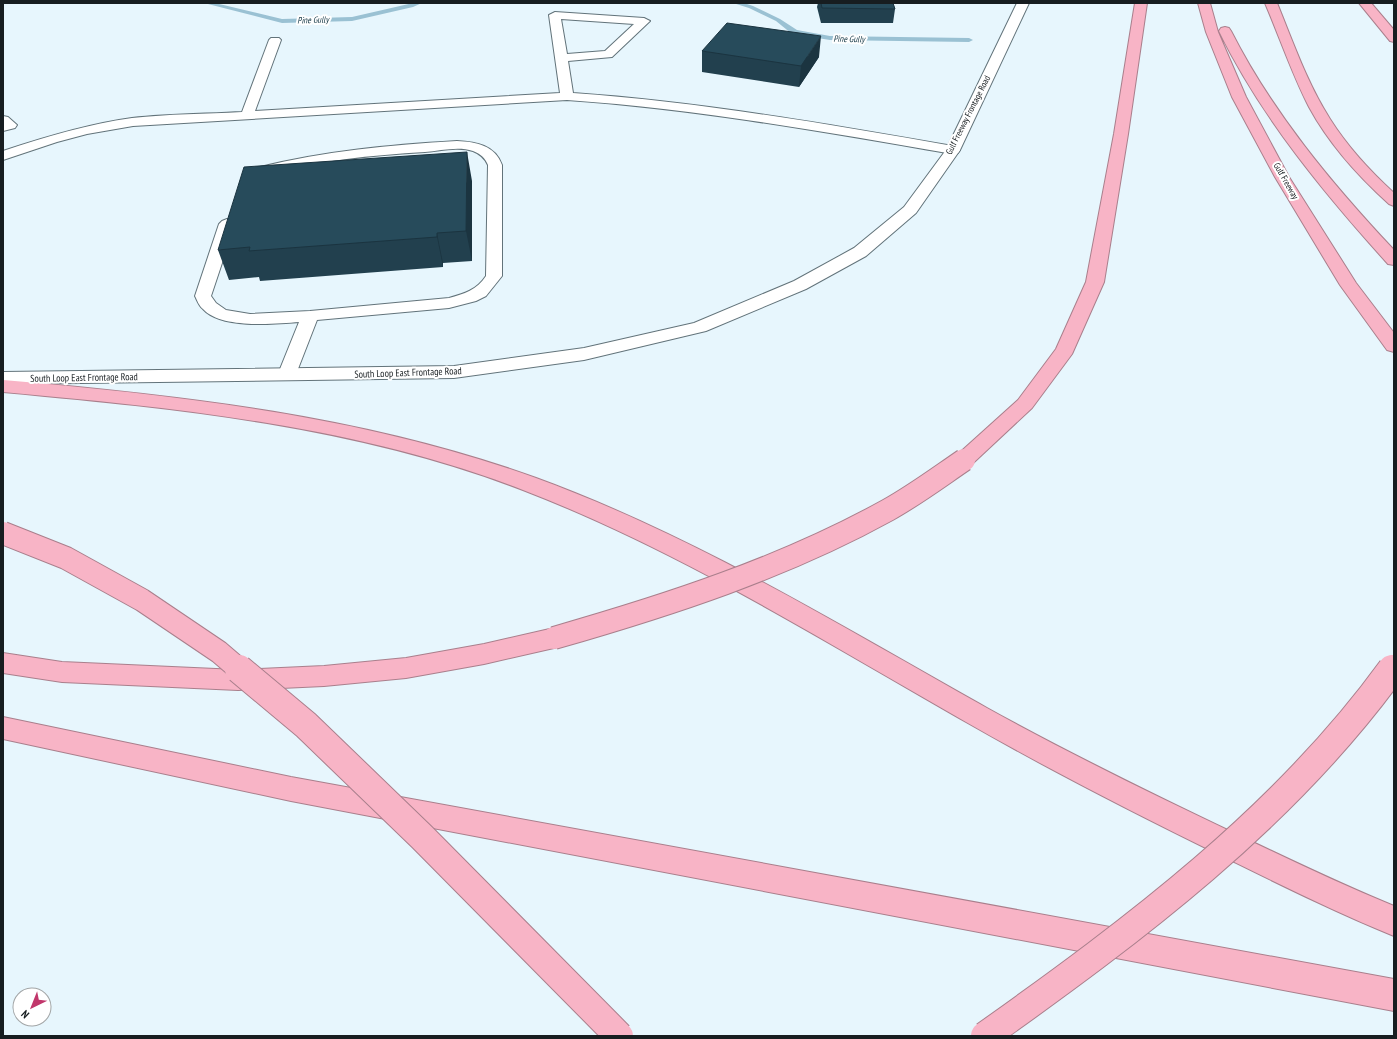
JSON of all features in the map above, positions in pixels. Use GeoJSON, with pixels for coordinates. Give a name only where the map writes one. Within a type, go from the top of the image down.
{"type":"FeatureCollection","features":[{"type":"Feature","properties":{"kind":"highway"},"geometry":{"type":"LineString","coordinates":[[3,663],[62,672],[238,680],[324,676],[406,668],[484,654],[554,638],[682,600],[797,555],[889,509],[964,460],[1025,404],[1065,350],[1095,282],[1121,134],[1141,3]]}},
{"type":"Feature","properties":{"kind":"highway","name":"Gulf Freeway"},"geometry":{"type":"LineString","coordinates":[[1204,3],[1212,32],[1240,97],[1282,176],[1349,285],[1394,346]]}},
{"type":"Feature","properties":{"kind":"highway"},"geometry":{"type":"LineString","coordinates":[[1212,3],[1233,46],[1282,125],[1316,170],[1358,221],[1394,260]]}},
{"type":"Feature","properties":{"kind":"highway"},"geometry":{"type":"LineString","coordinates":[[1271,3],[1299,74],[1317,109],[1341,144],[1381,190],[1394,201]]}},
{"type":"Feature","properties":{"kind":"highway"},"geometry":{"type":"LineString","coordinates":[[1366,3],[1394,38]]}},
{"type":"Feature","properties":{"kind":"highway"},"geometry":{"type":"LineString","coordinates":[[3,386],[117,396],[209,407],[322,426],[402,445],[464,462],[527,483],[604,514],[686,553],[788,606],[981,717],[1136,800],[1354,904],[1394,921]]}},
{"type":"Feature","properties":{"kind":"highway"},"geometry":{"type":"LineString","coordinates":[[3,533],[80,565],[142,600],[219,652],[306,725],[422,837],[619,1036]]}},
{"type":"Feature","properties":{"kind":"highway"},"geometry":{"type":"LineString","coordinates":[[985,1036],[1051,989],[1215,859],[1286,794],[1345,730],[1394,666]]}},
{"type":"Feature","properties":{"kind":"highway"},"geometry":{"type":"LineString","coordinates":[[3,728],[299,790],[1394,995]]}},
{"type":"Feature","properties":{"kind":"main road","name":"Gulf Freeway Frontage Road"},"geometry":{"type":"LineString","coordinates":[[800,285],[860,252],[910,210],[953,150],[1023,3]]}},
{"type":"Feature","properties":{"kind":"main road","name":"South Loop East Frontage Road"},"geometry":{"type":"LineString","coordinates":[[3,378],[454,372],[584,354],[700,327],[800,285]]}},
{"type":"Feature","properties":{"kind":"lane"},"geometry":{"type":"LineString","coordinates":[[561,58],[608,54],[644,21],[555,15],[561,58],[568,96]]}},
{"type":"Feature","properties":{"kind":"lane"},"geometry":{"type":"LineString","coordinates":[[247,115],[275,40]]}},
{"type":"Feature","properties":{"kind":"lane"},"geometry":{"type":"LineString","coordinates":[[3,156],[52,139],[86,130],[125,124],[247,115],[568,96],[611,98],[682,105],[953,150]]}},
{"type":"Feature","properties":{"kind":"lane"},"geometry":{"type":"LineString","coordinates":[[3,120],[10,125],[3,127]]}},
{"type":"Feature","properties":{"kind":"lane"},"geometry":{"type":"LineString","coordinates":[[233,206],[203,296],[205,304],[214,310],[242,320],[310,316],[449,303],[469,298],[487,288],[494,276],[495,165],[492,157],[486,152],[464,146],[378,150],[344,154],[279,166],[255,172],[251,175]]}},
{"type":"Feature","properties":{"kind":"lane"},"geometry":{"type":"LineString","coordinates":[[286,374],[310,316]]}},
{"type":"Feature","properties":{"kind":"building"},"geometry":{"type":"Polygon","coordinates":[[[821,3],[893,3],[895,9],[822,8],[821,3]]]}},
{"type":"Feature","properties":{"kind":"building"},"geometry":{"type":"Polygon","coordinates":[[[727,23],[821,36],[801,66],[702,51],[727,23]]]}},
{"type":"Feature","properties":{"kind":"building"},"geometry":{"type":"Polygon","coordinates":[[[467,152],[466,231],[437,233],[437,237],[249,251],[250,247],[218,250],[244,167],[467,152]]]}},
{"type":"Feature","properties":{"kind":"waterway","name":"Pine Gully"},"geometry":{"type":"LineString","coordinates":[[207,3],[282,21],[352,19],[419,3]]}},
{"type":"Feature","properties":{"kind":"waterway","name":"Pine Gully"},"geometry":{"type":"LineString","coordinates":[[736,3],[751,7],[778,20],[795,32],[830,38],[969,40]]}}]}
